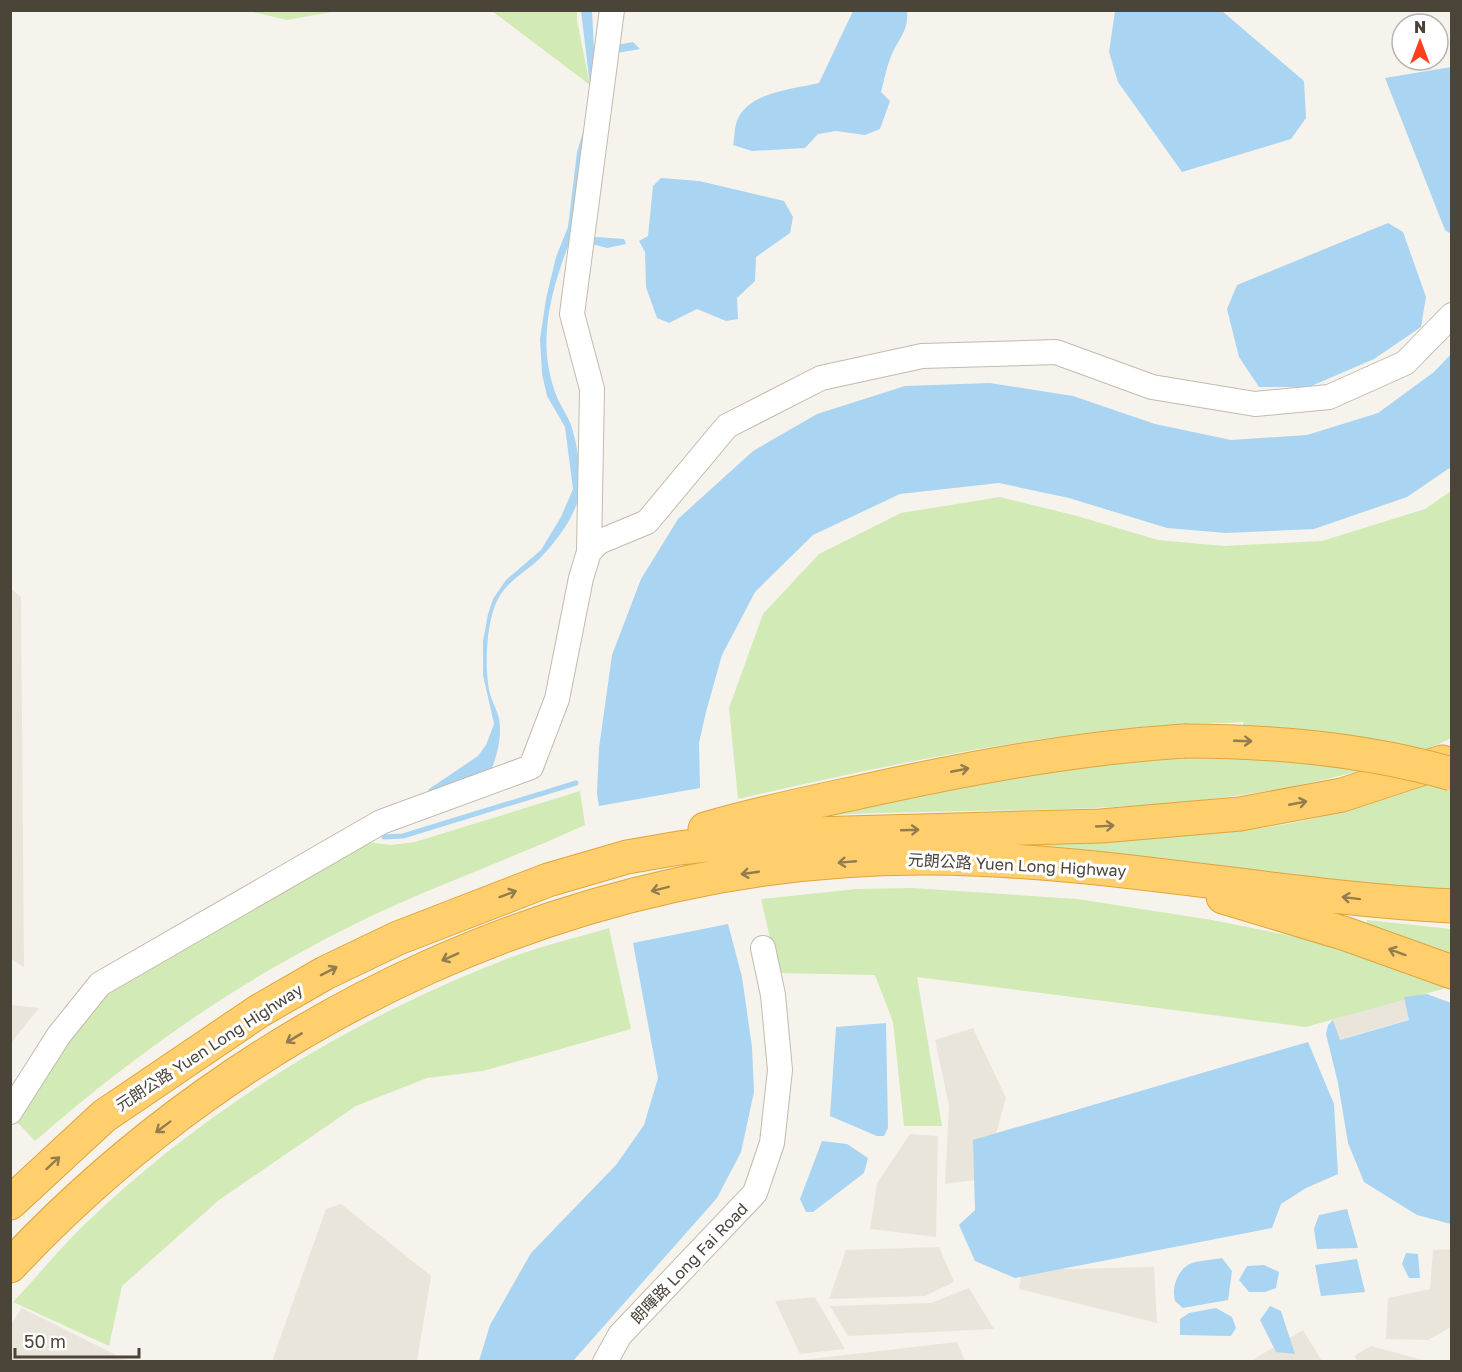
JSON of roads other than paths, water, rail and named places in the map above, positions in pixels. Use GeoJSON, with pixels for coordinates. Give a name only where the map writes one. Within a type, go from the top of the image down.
{"type":"FeatureCollection","features":[{"type":"Feature","properties":{"kind":"highway"},"geometry":{"type":"LineString","coordinates":[[627,857],[706,828],[953,771],[1085,749],[1184,741],[1242,741],[1321,748],[1395,760],[1452,774]]}},
{"type":"Feature","properties":{"kind":"highway","name":"元朗公路 Yuen Long Highway"},"geometry":{"type":"LineString","coordinates":[[10,1203],[104,1116],[239,1024],[325,973],[398,938],[472,907],[549,880],[627,857],[679,848],[821,834],[1101,826],[1240,814],[1342,795],[1384,783],[1452,757]]}},
{"type":"Feature","properties":{"kind":"highway","name":"元朗公路 Yuen Long Highway"},"geometry":{"type":"LineString","coordinates":[[10,1266],[127,1154],[258,1059],[419,970],[525,927],[665,887],[762,872],[889,858],[966,859],[1149,873],[1358,899],[1452,906]]}},
{"type":"Feature","properties":{"kind":"highway"},"geometry":{"type":"LineString","coordinates":[[1149,873],[1346,934],[1452,972]]}},
{"type":"Feature","properties":{"kind":"street"},"geometry":{"type":"LineString","coordinates":[[10,1112],[59,1035],[100,984],[381,822],[531,767],[557,699],[581,578],[590,552],[592,389],[572,314],[612,10]]}},
{"type":"Feature","properties":{"kind":"street"},"geometry":{"type":"LineString","coordinates":[[590,552],[599,542],[647,522],[727,426],[821,378],[922,356],[1056,352],[1164,389],[1255,404],[1329,397],[1406,363],[1452,315]]}},
{"type":"Feature","properties":{"kind":"street","name":"朗暉路 Long Fai Road"},"geometry":{"type":"LineString","coordinates":[[604,1362],[620,1335],[755,1193],[772,1143],[780,1070],[773,995],[763,948]]}},
{"type":"Feature","properties":{"kind":"water"},"geometry":{"type":"Polygon","coordinates":[[[581,11],[592,11],[594,49],[633,42],[640,49],[611,54],[582,236],[624,239],[626,244],[607,248],[571,238],[558,276],[549,314],[547,353],[549,372],[575,440],[580,473],[579,497],[572,515],[555,541],[537,561],[507,586],[494,608],[487,645],[487,672],[490,694],[498,715],[500,735],[492,768],[426,797],[429,789],[478,756],[486,745],[494,724],[483,675],[483,641],[493,599],[506,580],[541,550],[561,517],[573,489],[565,427],[547,396],[542,374],[540,339],[556,257],[568,227],[577,152],[589,112],[590,85],[581,11]]]}},
{"type":"Feature","properties":{"kind":"water"},"geometry":{"type":"Polygon","coordinates":[[[853,11],[907,11],[906,25],[890,59],[881,92],[890,101],[880,129],[865,135],[836,131],[818,134],[805,148],[752,151],[733,145],[737,121],[742,111],[751,104],[772,93],[819,83],[853,11]]]}},
{"type":"Feature","properties":{"kind":"water"},"geometry":{"type":"Polygon","coordinates":[[[1115,11],[1222,11],[1304,81],[1306,118],[1291,139],[1182,172],[1118,82],[1109,52],[1115,11]]]}},
{"type":"Feature","properties":{"kind":"water"},"geometry":{"type":"Polygon","coordinates":[[[1452,67],[1451,234],[1445,230],[1385,78],[1422,72],[1450,72],[1452,67]]]}},
{"type":"Feature","properties":{"kind":"water"},"geometry":{"type":"Polygon","coordinates":[[[661,178],[699,181],[784,201],[793,217],[790,233],[756,257],[755,281],[737,298],[738,319],[726,321],[697,309],[669,323],[657,318],[646,287],[645,252],[639,241],[648,236],[653,186],[661,178]]]}},
{"type":"Feature","properties":{"kind":"water"},"geometry":{"type":"Polygon","coordinates":[[[1388,223],[1403,232],[1426,297],[1421,327],[1374,359],[1309,387],[1259,387],[1239,357],[1227,309],[1237,285],[1388,223]]]}},
{"type":"Feature","properties":{"kind":"water"},"geometry":{"type":"Polygon","coordinates":[[[1451,354],[1451,467],[1407,497],[1314,529],[1226,533],[1167,528],[1069,498],[999,483],[900,494],[813,535],[755,592],[722,655],[699,743],[700,788],[599,806],[597,794],[599,748],[612,655],[641,579],[678,519],[753,451],[817,414],[905,386],[990,383],[1073,396],[1155,424],[1231,440],[1307,435],[1378,413],[1434,372],[1451,354]]]}},
{"type":"Feature","properties":{"kind":"water"},"geometry":{"type":"Polygon","coordinates":[[[728,924],[742,977],[752,1047],[754,1092],[741,1152],[717,1198],[573,1361],[479,1361],[490,1325],[531,1253],[616,1165],[644,1125],[658,1078],[633,943],[728,924]]]}},
{"type":"Feature","properties":{"kind":"water"},"geometry":{"type":"Polygon","coordinates":[[[1427,994],[1451,1003],[1451,1224],[1417,1215],[1364,1182],[1348,1143],[1338,1083],[1326,1034],[1328,1025],[1333,1020],[1340,1040],[1409,1020],[1404,997],[1427,994]]]}},
{"type":"Feature","properties":{"kind":"water"},"geometry":{"type":"Polygon","coordinates":[[[886,1023],[888,1128],[884,1136],[877,1136],[830,1116],[836,1027],[886,1023]]]}},
{"type":"Feature","properties":{"kind":"water"},"geometry":{"type":"Polygon","coordinates":[[[1308,1042],[1334,1104],[1338,1174],[1306,1188],[1281,1204],[1272,1228],[1015,1278],[975,1261],[959,1225],[975,1210],[973,1140],[1308,1042]]]}},
{"type":"Feature","properties":{"kind":"water"},"geometry":{"type":"Polygon","coordinates":[[[822,1141],[847,1144],[868,1158],[864,1173],[813,1212],[806,1212],[800,1199],[822,1141]]]}},
{"type":"Feature","properties":{"kind":"water"},"geometry":{"type":"Polygon","coordinates":[[[1347,1209],[1358,1248],[1317,1249],[1314,1229],[1319,1215],[1347,1209]]]}},
{"type":"Feature","properties":{"kind":"water"},"geometry":{"type":"Polygon","coordinates":[[[1406,1253],[1418,1254],[1420,1278],[1409,1278],[1402,1264],[1406,1253]]]}},
{"type":"Feature","properties":{"kind":"water"},"geometry":{"type":"Polygon","coordinates":[[[1222,1258],[1232,1271],[1228,1300],[1183,1308],[1175,1301],[1175,1285],[1183,1269],[1195,1262],[1222,1258]]]}},
{"type":"Feature","properties":{"kind":"water"},"geometry":{"type":"Polygon","coordinates":[[[1357,1259],[1365,1292],[1321,1296],[1315,1265],[1357,1259]]]}},
{"type":"Feature","properties":{"kind":"water"},"geometry":{"type":"Polygon","coordinates":[[[1264,1265],[1279,1272],[1276,1288],[1265,1292],[1249,1292],[1239,1280],[1247,1266],[1264,1265]]]}},
{"type":"Feature","properties":{"kind":"water"},"geometry":{"type":"Polygon","coordinates":[[[1270,1306],[1281,1311],[1295,1354],[1276,1352],[1260,1320],[1270,1306]]]}},
{"type":"Feature","properties":{"kind":"water"},"geometry":{"type":"Polygon","coordinates":[[[1216,1308],[1232,1317],[1236,1328],[1231,1336],[1180,1335],[1180,1319],[1189,1313],[1216,1308]]]}},
{"type":"Feature","properties":{"kind":"waterway"},"geometry":{"type":"LineString","coordinates":[[384,837],[403,836],[576,783]]}}]}
